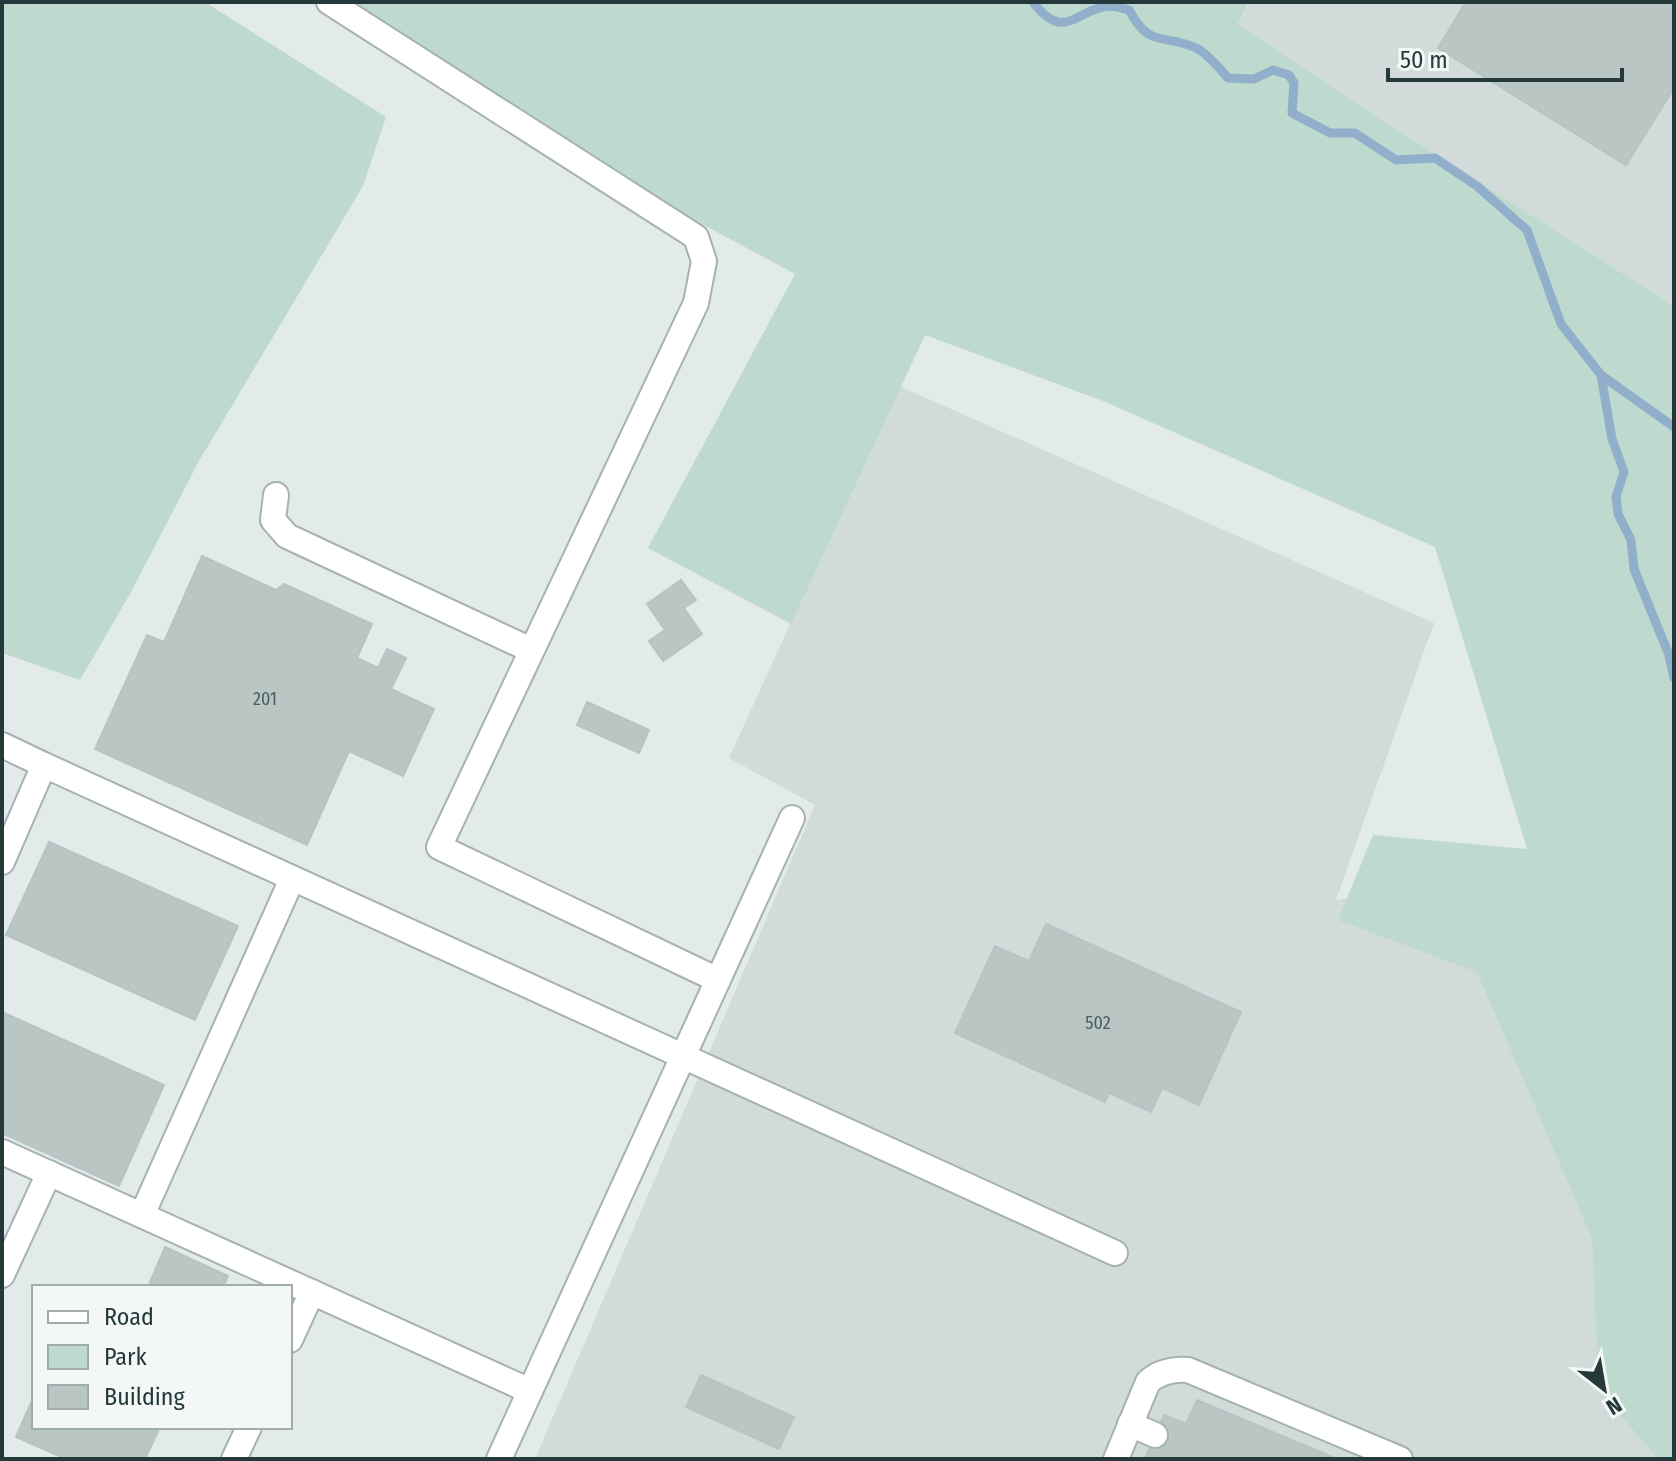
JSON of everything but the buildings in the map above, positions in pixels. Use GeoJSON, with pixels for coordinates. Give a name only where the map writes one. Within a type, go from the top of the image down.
{"type":"FeatureCollection","features":[{"type":"Feature","properties":{"kind":"lane"},"geometry":{"type":"LineString","coordinates":[[329,2],[696,237],[704,261],[696,303],[439,847],[718,980]]}},
{"type":"Feature","properties":{"kind":"lane"},"geometry":{"type":"LineString","coordinates":[[276,495],[273,520],[287,536],[531,650]]}},
{"type":"Feature","properties":{"kind":"lane"},"geometry":{"type":"LineString","coordinates":[[2,745],[1115,1253]]}},
{"type":"Feature","properties":{"kind":"lane"},"geometry":{"type":"LineString","coordinates":[[2,862],[44,765]]}},
{"type":"Feature","properties":{"kind":"lane"},"geometry":{"type":"LineString","coordinates":[[499,1459],[792,818]]}},
{"type":"Feature","properties":{"kind":"lane"},"geometry":{"type":"LineString","coordinates":[[142,1215],[292,879]]}},
{"type":"Feature","properties":{"kind":"lane"},"geometry":{"type":"LineString","coordinates":[[2,1152],[530,1391]]}},
{"type":"Feature","properties":{"kind":"lane"},"geometry":{"type":"LineString","coordinates":[[2,1275],[49,1173]]}},
{"type":"Feature","properties":{"kind":"lane"},"geometry":{"type":"LineString","coordinates":[[292,1336],[312,1292]]}},
{"type":"Feature","properties":{"kind":"lane"},"geometry":{"type":"LineString","coordinates":[[1116,1459],[1148,1382],[1155,1375],[1188,1370],[1400,1459]]}},
{"type":"Feature","properties":{"kind":"lane"},"geometry":{"type":"LineString","coordinates":[[1130,1424],[1155,1435]]}},
{"type":"Feature","properties":{"kind":"lane"},"geometry":{"type":"LineString","coordinates":[[234,1459],[248,1429]]}},
{"type":"Feature","properties":{"kind":"shaded area"},"geometry":{"type":"Polygon","coordinates":[[[1250,2],[1674,2],[1674,306],[1380,119],[1238,24],[1250,2]]]}},
{"type":"Feature","properties":{"kind":"shaded area"},"geometry":{"type":"Polygon","coordinates":[[[899,386],[1434,623],[1336,900],[1390,891],[1538,946],[1674,1459],[535,1459],[815,805],[729,758],[899,386]]]}},
{"type":"Feature","properties":{"kind":"green space"},"geometry":{"type":"Polygon","coordinates":[[[2,2],[205,2],[386,117],[363,186],[199,461],[130,594],[80,680],[2,653],[2,2]]]}},
{"type":"Feature","properties":{"kind":"green space"},"geometry":{"type":"Polygon","coordinates":[[[325,2],[1249,2],[1238,24],[1380,119],[1674,306],[1674,1459],[1658,1459],[1599,1390],[1592,1238],[1477,972],[1338,920],[1373,835],[1527,849],[1435,547],[1103,401],[925,335],[791,624],[648,548],[795,274],[538,136],[325,2]]]}},
{"type":"Feature","properties":{"kind":"waterway"},"geometry":{"type":"LineString","coordinates":[[1033,2],[1054,21],[1062,22],[1098,8],[1112,6],[1129,10],[1151,35],[1196,48],[1228,78],[1254,79],[1273,70],[1289,75],[1294,83],[1292,113],[1330,133],[1355,133],[1396,160],[1435,158],[1477,186],[1527,230],[1561,324],[1601,375],[1674,427]]}},
{"type":"Feature","properties":{"kind":"waterway"},"geometry":{"type":"LineString","coordinates":[[1601,375],[1612,439],[1624,472],[1616,497],[1618,514],[1631,540],[1634,569],[1669,655],[1674,678]]}}]}
